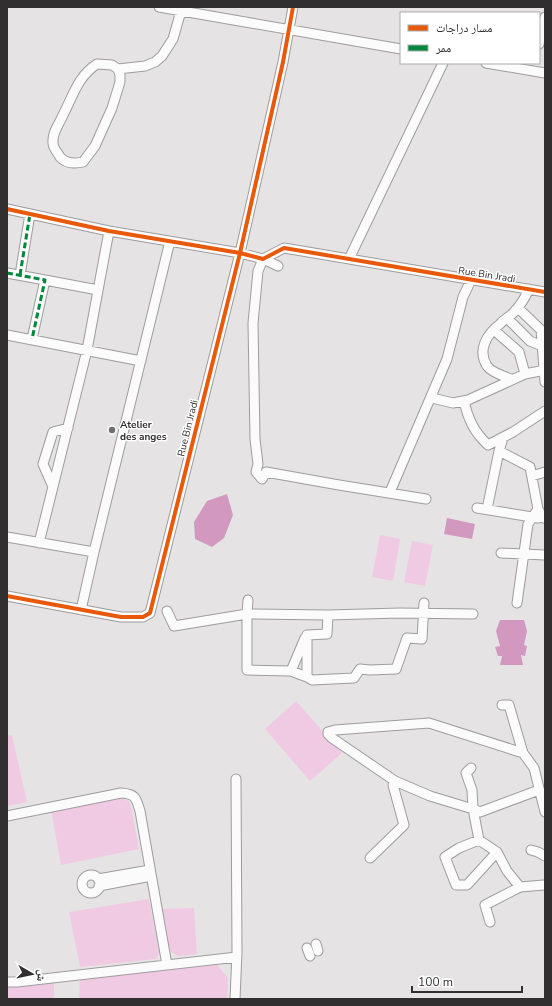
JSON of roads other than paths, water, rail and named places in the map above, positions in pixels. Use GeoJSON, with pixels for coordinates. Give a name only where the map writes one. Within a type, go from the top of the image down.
{"type":"FeatureCollection","features":[{"type":"Feature","properties":{"kind":"street"},"geometry":{"type":"LineString","coordinates":[[159,7],[400,49]]}},
{"type":"Feature","properties":{"kind":"street","name":"Rue Bin Jradi"},"geometry":{"type":"LineString","coordinates":[[82,610],[120,617],[135,618],[150,614],[240,253],[283,62],[293,7]]}},
{"type":"Feature","properties":{"kind":"street"},"geometry":{"type":"LineString","coordinates":[[118,69],[120,75],[117,93],[90,155],[83,162],[70,163],[63,160],[53,144],[54,130],[63,116],[77,85],[90,69],[97,64],[112,65],[118,69],[145,66],[155,62],[162,56],[173,39],[181,11]]}},
{"type":"Feature","properties":{"kind":"street"},"geometry":{"type":"LineString","coordinates":[[540,40],[545,17]]}},
{"type":"Feature","properties":{"kind":"street"},"geometry":{"type":"LineString","coordinates":[[349,259],[443,64]]}},
{"type":"Feature","properties":{"kind":"street"},"geometry":{"type":"LineString","coordinates":[[498,64],[534,67],[545,73]]}},
{"type":"Feature","properties":{"kind":"street"},"geometry":{"type":"LineString","coordinates":[[7,209],[109,231],[240,253],[263,259],[278,266]]}},
{"type":"Feature","properties":{"kind":"street"},"geometry":{"type":"LineString","coordinates":[[20,275],[30,214]]}},
{"type":"Feature","properties":{"kind":"street"},"geometry":{"type":"LineString","coordinates":[[39,543],[87,350],[109,231]]}},
{"type":"Feature","properties":{"kind":"street"},"geometry":{"type":"LineString","coordinates":[[7,596],[82,610],[94,552],[170,241]]}},
{"type":"Feature","properties":{"kind":"street","name":"Rue Bin Jradi"},"geometry":{"type":"LineString","coordinates":[[263,259],[284,248],[545,292]]}},
{"type":"Feature","properties":{"kind":"street"},"geometry":{"type":"LineString","coordinates":[[263,259],[258,271],[253,323],[255,439],[258,464],[256,472],[262,479],[266,472],[426,499]]}},
{"type":"Feature","properties":{"kind":"street"},"geometry":{"type":"LineString","coordinates":[[7,273],[98,290]]}},
{"type":"Feature","properties":{"kind":"street"},"geometry":{"type":"LineString","coordinates":[[32,340],[44,280]]}},
{"type":"Feature","properties":{"kind":"street"},"geometry":{"type":"LineString","coordinates":[[390,492],[432,398],[447,359],[463,297],[471,280]]}},
{"type":"Feature","properties":{"kind":"street"},"geometry":{"type":"LineString","coordinates":[[511,379],[495,373],[487,367],[482,348],[486,339],[494,330],[523,302],[529,289]]}},
{"type":"Feature","properties":{"kind":"street"},"geometry":{"type":"LineString","coordinates":[[518,308],[541,330],[545,382]]}},
{"type":"Feature","properties":{"kind":"street"},"geometry":{"type":"LineString","coordinates":[[507,318],[530,342],[542,346]]}},
{"type":"Feature","properties":{"kind":"street"},"geometry":{"type":"LineString","coordinates":[[494,330],[519,352],[525,374]]}},
{"type":"Feature","properties":{"kind":"street"},"geometry":{"type":"LineString","coordinates":[[7,335],[141,361]]}},
{"type":"Feature","properties":{"kind":"street"},"geometry":{"type":"LineString","coordinates":[[432,398],[453,402],[464,401],[511,379],[544,370]]}},
{"type":"Feature","properties":{"kind":"street"},"geometry":{"type":"LineString","coordinates":[[464,401],[467,414],[479,437],[488,445],[503,438],[545,411]]}},
{"type":"Feature","properties":{"kind":"street"},"geometry":{"type":"LineString","coordinates":[[53,487],[43,464],[52,432],[68,428]]}},
{"type":"Feature","properties":{"kind":"street"},"geometry":{"type":"LineString","coordinates":[[487,509],[503,438]]}},
{"type":"Feature","properties":{"kind":"street"},"geometry":{"type":"LineString","coordinates":[[499,451],[530,467],[532,476],[535,513],[528,524],[517,603]]}},
{"type":"Feature","properties":{"kind":"street"},"geometry":{"type":"LineString","coordinates":[[532,476],[545,472]]}},
{"type":"Feature","properties":{"kind":"street"},"geometry":{"type":"LineString","coordinates":[[477,508],[535,513],[544,518]]}},
{"type":"Feature","properties":{"kind":"street"},"geometry":{"type":"LineString","coordinates":[[7,537],[94,552]]}},
{"type":"Feature","properties":{"kind":"street"},"geometry":{"type":"LineString","coordinates":[[501,554],[545,555]]}},
{"type":"Feature","properties":{"kind":"street"},"geometry":{"type":"LineString","coordinates":[[248,600],[247,670],[291,670],[312,680],[354,678],[360,669],[396,669],[407,638],[422,638],[424,603]]}},
{"type":"Feature","properties":{"kind":"street"},"geometry":{"type":"LineString","coordinates":[[166,611],[174,626],[247,614],[473,614]]}},
{"type":"Feature","properties":{"kind":"street"},"geometry":{"type":"LineString","coordinates":[[306,635],[327,634],[328,615]]}},
{"type":"Feature","properties":{"kind":"street"},"geometry":{"type":"LineString","coordinates":[[291,670],[306,635]]}},
{"type":"Feature","properties":{"kind":"street"},"geometry":{"type":"LineString","coordinates":[[306,635],[307,677]]}},
{"type":"Feature","properties":{"kind":"street"},"geometry":{"type":"LineString","coordinates":[[502,706],[509,705],[523,753],[534,768],[545,812]]}},
{"type":"Feature","properties":{"kind":"street"},"geometry":{"type":"LineString","coordinates":[[523,753],[429,723],[335,730],[328,732],[332,738],[395,782],[430,796],[480,812],[539,790]]}},
{"type":"Feature","properties":{"kind":"street"},"geometry":{"type":"LineString","coordinates":[[472,768],[466,774],[472,790],[473,809],[480,840],[496,852],[507,871],[520,887]]}},
{"type":"Feature","properties":{"kind":"street"},"geometry":{"type":"LineString","coordinates":[[235,999],[237,957],[236,778]]}},
{"type":"Feature","properties":{"kind":"street"},"geometry":{"type":"LineString","coordinates":[[370,858],[404,825],[393,785],[395,782]]}},
{"type":"Feature","properties":{"kind":"street"},"geometry":{"type":"LineString","coordinates":[[7,816],[121,793],[129,793],[133,795],[138,805],[167,966]]}},
{"type":"Feature","properties":{"kind":"street"},"geometry":{"type":"LineString","coordinates":[[480,840],[459,848],[445,857],[456,885],[466,885],[496,852]]}},
{"type":"Feature","properties":{"kind":"street"},"geometry":{"type":"LineString","coordinates":[[531,850],[545,856]]}},
{"type":"Feature","properties":{"kind":"street"},"geometry":{"type":"LineString","coordinates":[[99,883],[151,873]]}},
{"type":"Feature","properties":{"kind":"street"},"geometry":{"type":"LineString","coordinates":[[490,922],[485,905],[520,887],[545,886]]}},
{"type":"Feature","properties":{"kind":"street"},"geometry":{"type":"LineString","coordinates":[[7,982],[167,966],[237,957]]}},
{"type":"Feature","properties":{"kind":"place","name":"Atelier des anges"},"geometry":{"type":"Point","coordinates":[112,430]}}]}
